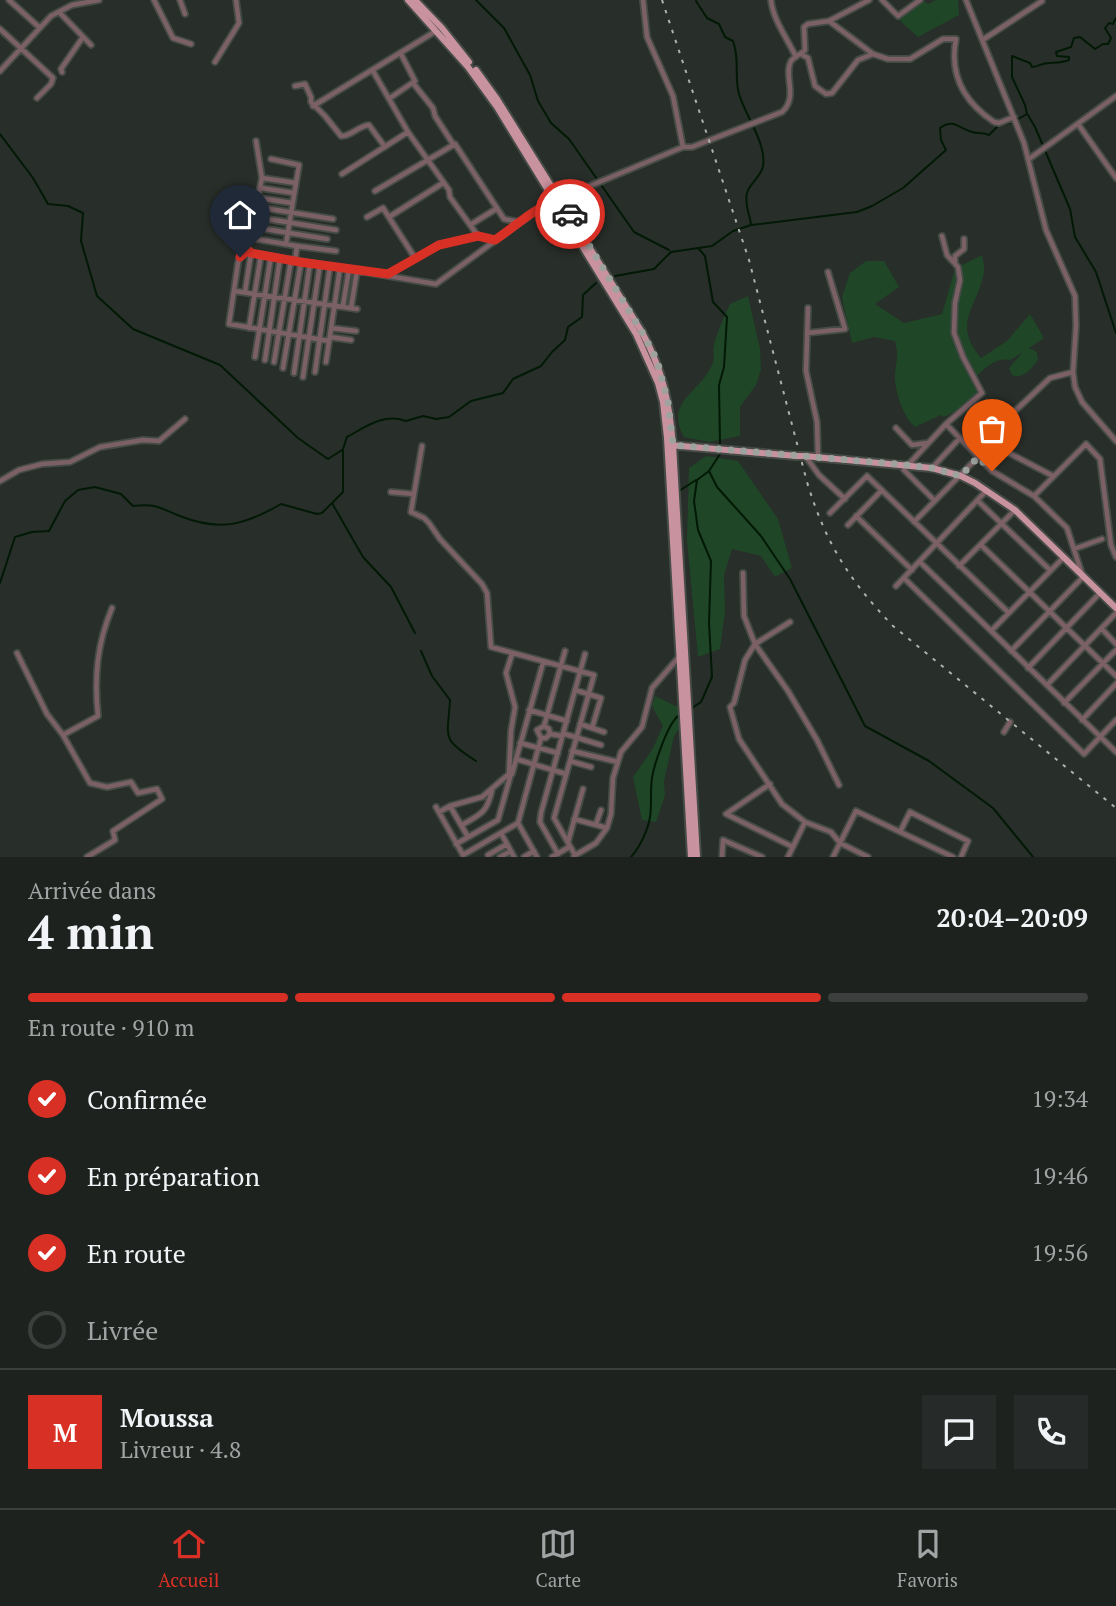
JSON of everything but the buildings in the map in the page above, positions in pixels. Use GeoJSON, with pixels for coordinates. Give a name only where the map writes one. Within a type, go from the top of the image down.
{"type":"FeatureCollection","features":[{"type":"Feature","properties":{"kind":"main road"},"geometry":{"type":"LineString","coordinates":[[408,0],[484,89],[557,200]]}},
{"type":"Feature","properties":{"kind":"main road"},"geometry":{"type":"LineString","coordinates":[[415,0],[442,28],[497,99],[644,346],[663,402],[670,445],[697,857]]}},
{"type":"Feature","properties":{"kind":"main road"},"geometry":{"type":"LineString","coordinates":[[670,445],[932,468],[961,476],[988,490],[1015,510],[1116,611]]}},
{"type":"Feature","properties":{"kind":"main road"},"geometry":{"type":"LineString","coordinates":[[670,445],[691,857]]}},
{"type":"Feature","properties":{"kind":"street"},"geometry":{"type":"LineString","coordinates":[[9,0],[40,28]]}},
{"type":"Feature","properties":{"kind":"street"},"geometry":{"type":"LineString","coordinates":[[0,71],[51,16],[72,5],[99,0]]}},
{"type":"Feature","properties":{"kind":"street"},"geometry":{"type":"LineString","coordinates":[[154,0],[173,38],[191,44]]}},
{"type":"Feature","properties":{"kind":"street"},"geometry":{"type":"LineString","coordinates":[[180,0],[185,14]]}},
{"type":"Feature","properties":{"kind":"street"},"geometry":{"type":"LineString","coordinates":[[215,62],[239,23],[236,0]]}},
{"type":"Feature","properties":{"kind":"street"},"geometry":{"type":"LineString","coordinates":[[643,0],[648,37],[673,96],[683,147]]}},
{"type":"Feature","properties":{"kind":"street"},"geometry":{"type":"LineString","coordinates":[[771,0],[772,16],[782,27],[798,55],[808,58],[815,86],[825,94],[832,93],[858,60],[873,54]]}},
{"type":"Feature","properties":{"kind":"street"},"geometry":{"type":"LineString","coordinates":[[351,340],[309,338],[229,324],[240,257],[250,252],[436,284],[537,210],[557,200],[683,147],[692,147],[786,109],[791,91],[792,59],[805,50],[804,27],[829,21],[869,0]]}},
{"type":"Feature","properties":{"kind":"street"},"geometry":{"type":"LineString","coordinates":[[882,0],[898,16],[920,0]]}},
{"type":"Feature","properties":{"kind":"street"},"geometry":{"type":"LineString","coordinates":[[966,0],[1015,120],[1029,159],[1046,230],[1075,296],[1075,387],[1082,402],[1116,441]]}},
{"type":"Feature","properties":{"kind":"street"},"geometry":{"type":"LineString","coordinates":[[984,39],[1042,1]]}},
{"type":"Feature","properties":{"kind":"street"},"geometry":{"type":"LineString","coordinates":[[60,12],[91,45]]}},
{"type":"Feature","properties":{"kind":"street"},"geometry":{"type":"LineString","coordinates":[[829,21],[873,54],[888,59],[910,59],[943,39],[956,39],[953,55],[956,75],[959,86],[967,97],[994,122],[1015,120]]}},
{"type":"Feature","properties":{"kind":"street"},"geometry":{"type":"LineString","coordinates":[[0,29],[52,78],[51,84],[37,98]]}},
{"type":"Feature","properties":{"kind":"street"},"geometry":{"type":"LineString","coordinates":[[313,106],[437,31]]}},
{"type":"Feature","properties":{"kind":"street"},"geometry":{"type":"LineString","coordinates":[[62,72],[65,61],[83,37]]}},
{"type":"Feature","properties":{"kind":"street"},"geometry":{"type":"LineString","coordinates":[[401,54],[415,77],[414,83],[433,108],[435,116],[496,209],[504,219],[520,222]]}},
{"type":"Feature","properties":{"kind":"street"},"geometry":{"type":"LineString","coordinates":[[373,71],[408,132],[478,236]]}},
{"type":"Feature","properties":{"kind":"street"},"geometry":{"type":"LineString","coordinates":[[390,98],[414,83]]}},
{"type":"Feature","properties":{"kind":"street"},"geometry":{"type":"LineString","coordinates":[[295,86],[305,84],[313,106],[326,116],[341,136],[369,125],[385,146]]}},
{"type":"Feature","properties":{"kind":"street"},"geometry":{"type":"LineString","coordinates":[[1029,159],[1116,96]]}},
{"type":"Feature","properties":{"kind":"street"},"geometry":{"type":"LineString","coordinates":[[1109,101],[1116,107]]}},
{"type":"Feature","properties":{"kind":"street"},"geometry":{"type":"LineString","coordinates":[[1078,124],[1114,169],[1116,178]]}},
{"type":"Feature","properties":{"kind":"street"},"geometry":{"type":"LineString","coordinates":[[342,174],[408,132]]}},
{"type":"Feature","properties":{"kind":"street"},"geometry":{"type":"LineString","coordinates":[[245,292],[250,238],[262,178],[256,141]]}},
{"type":"Feature","properties":{"kind":"street"},"geometry":{"type":"LineString","coordinates":[[375,191],[453,144]]}},
{"type":"Feature","properties":{"kind":"street"},"geometry":{"type":"LineString","coordinates":[[271,159],[298,163],[286,244]]}},
{"type":"Feature","properties":{"kind":"street"},"geometry":{"type":"LineString","coordinates":[[262,178],[296,183]]}},
{"type":"Feature","properties":{"kind":"street"},"geometry":{"type":"LineString","coordinates":[[389,217],[443,183]]}},
{"type":"Feature","properties":{"kind":"street"},"geometry":{"type":"LineString","coordinates":[[261,188],[294,193]]}},
{"type":"Feature","properties":{"kind":"street"},"geometry":{"type":"LineString","coordinates":[[259,198],[292,203]]}},
{"type":"Feature","properties":{"kind":"street"},"geometry":{"type":"LineString","coordinates":[[257,207],[333,219]]}},
{"type":"Feature","properties":{"kind":"street"},"geometry":{"type":"LineString","coordinates":[[367,217],[382,208],[415,258]]}},
{"type":"Feature","properties":{"kind":"street"},"geometry":{"type":"LineString","coordinates":[[470,225],[496,209]]}},
{"type":"Feature","properties":{"kind":"street"},"geometry":{"type":"LineString","coordinates":[[255,217],[336,230]]}},
{"type":"Feature","properties":{"kind":"street"},"geometry":{"type":"LineString","coordinates":[[253,227],[327,239]]}},
{"type":"Feature","properties":{"kind":"street"},"geometry":{"type":"LineString","coordinates":[[388,274],[439,245],[478,236],[495,240]]}},
{"type":"Feature","properties":{"kind":"street"},"geometry":{"type":"LineString","coordinates":[[942,236],[947,255],[955,262]]}},
{"type":"Feature","properties":{"kind":"street"},"geometry":{"type":"LineString","coordinates":[[250,238],[336,251]]}},
{"type":"Feature","properties":{"kind":"street"},"geometry":{"type":"LineString","coordinates":[[936,501],[906,467],[946,424],[982,393],[963,358],[954,333],[960,280],[955,256],[964,249],[964,239]]}},
{"type":"Feature","properties":{"kind":"street"},"geometry":{"type":"LineString","coordinates":[[274,362],[297,246]]}},
{"type":"Feature","properties":{"kind":"street"},"geometry":{"type":"LineString","coordinates":[[249,328],[261,255]]}},
{"type":"Feature","properties":{"kind":"street"},"geometry":{"type":"LineString","coordinates":[[256,358],[271,256]]}},
{"type":"Feature","properties":{"kind":"street"},"geometry":{"type":"LineString","coordinates":[[265,360],[280,258]]}},
{"type":"Feature","properties":{"kind":"street"},"geometry":{"type":"LineString","coordinates":[[283,369],[295,299],[295,261]]}},
{"type":"Feature","properties":{"kind":"street"},"geometry":{"type":"LineString","coordinates":[[293,373],[310,263]]}},
{"type":"Feature","properties":{"kind":"street"},"geometry":{"type":"LineString","coordinates":[[303,377],[320,264]]}},
{"type":"Feature","properties":{"kind":"street"},"geometry":{"type":"LineString","coordinates":[[315,372],[330,266]]}},
{"type":"Feature","properties":{"kind":"street"},"geometry":{"type":"LineString","coordinates":[[326,362],[340,268]]}},
{"type":"Feature","properties":{"kind":"street"},"geometry":{"type":"LineString","coordinates":[[343,307],[349,269]]}},
{"type":"Feature","properties":{"kind":"street"},"geometry":{"type":"LineString","coordinates":[[234,291],[354,308],[357,271]]}},
{"type":"Feature","properties":{"kind":"street"},"geometry":{"type":"LineString","coordinates":[[807,333],[845,329],[828,272]]}},
{"type":"Feature","properties":{"kind":"street"},"geometry":{"type":"LineString","coordinates":[[808,309],[806,371],[817,422],[818,457]]}},
{"type":"Feature","properties":{"kind":"street"},"geometry":{"type":"LineString","coordinates":[[331,328],[356,331]]}},
{"type":"Feature","properties":{"kind":"street"},"geometry":{"type":"LineString","coordinates":[[1016,410],[1050,378],[1073,372]]}},
{"type":"Feature","properties":{"kind":"street"},"geometry":{"type":"LineString","coordinates":[[0,481],[19,470],[42,464],[71,462],[100,447],[159,440],[185,419]]}},
{"type":"Feature","properties":{"kind":"street"},"geometry":{"type":"LineString","coordinates":[[946,424],[992,471],[1034,496],[1068,528],[1083,577],[1011,651]]}},
{"type":"Feature","properties":{"kind":"street"},"geometry":{"type":"LineString","coordinates":[[896,428],[912,445],[928,443]]}},
{"type":"Feature","properties":{"kind":"street"},"geometry":{"type":"LineString","coordinates":[[932,468],[959,439]]}},
{"type":"Feature","properties":{"kind":"street"},"geometry":{"type":"LineString","coordinates":[[1034,496],[1086,444],[1100,458],[1111,545],[1116,556]]}},
{"type":"Feature","properties":{"kind":"street"},"geometry":{"type":"LineString","coordinates":[[422,446],[411,512],[429,523],[440,539],[482,584],[487,593],[491,647],[594,676],[554,818],[573,856],[596,843],[607,828],[611,814],[613,778],[618,762],[624,748],[642,727],[649,692],[680,657]]}},
{"type":"Feature","properties":{"kind":"street"},"geometry":{"type":"LineString","coordinates":[[1009,453],[1052,476]]}},
{"type":"Feature","properties":{"kind":"street"},"geometry":{"type":"LineString","coordinates":[[802,456],[845,499]]}},
{"type":"Feature","properties":{"kind":"street"},"geometry":{"type":"LineString","coordinates":[[914,523],[978,457]]}},
{"type":"Feature","properties":{"kind":"street"},"geometry":{"type":"LineString","coordinates":[[830,513],[867,476],[1009,613]]}},
{"type":"Feature","properties":{"kind":"street"},"geometry":{"type":"LineString","coordinates":[[848,526],[881,490]]}},
{"type":"Feature","properties":{"kind":"street"},"geometry":{"type":"LineString","coordinates":[[896,586],[988,490]]}},
{"type":"Feature","properties":{"kind":"street"},"geometry":{"type":"LineString","coordinates":[[391,492],[414,494]]}},
{"type":"Feature","properties":{"kind":"street"},"geometry":{"type":"LineString","coordinates":[[978,501],[1050,570]]}},
{"type":"Feature","properties":{"kind":"street"},"geometry":{"type":"LineString","coordinates":[[959,566],[1015,510]]}},
{"type":"Feature","properties":{"kind":"street"},"geometry":{"type":"LineString","coordinates":[[856,516],[912,570]]}},
{"type":"Feature","properties":{"kind":"street"},"geometry":{"type":"LineString","coordinates":[[1074,549],[1102,539]]}},
{"type":"Feature","properties":{"kind":"street"},"geometry":{"type":"LineString","coordinates":[[981,545],[1116,676]]}},
{"type":"Feature","properties":{"kind":"street"},"geometry":{"type":"LineString","coordinates":[[991,631],[1064,557]]}},
{"type":"Feature","properties":{"kind":"street"},"geometry":{"type":"LineString","coordinates":[[920,562],[1116,752]]}},
{"type":"Feature","properties":{"kind":"street"},"geometry":{"type":"LineString","coordinates":[[743,573],[744,616],[754,643],[788,691],[817,740],[839,785]]}},
{"type":"Feature","properties":{"kind":"street"},"geometry":{"type":"LineString","coordinates":[[904,578],[1084,754],[1116,720]]}},
{"type":"Feature","properties":{"kind":"street"},"geometry":{"type":"LineString","coordinates":[[1028,668],[1100,593]]}},
{"type":"Feature","properties":{"kind":"street"},"geometry":{"type":"LineString","coordinates":[[63,735],[99,716],[96,666],[103,631],[112,608]]}},
{"type":"Feature","properties":{"kind":"street"},"geometry":{"type":"LineString","coordinates":[[1047,685],[1116,611]]}},
{"type":"Feature","properties":{"kind":"street"},"geometry":{"type":"LineString","coordinates":[[790,622],[754,643],[745,660],[734,703],[730,707],[740,739],[782,804],[805,822],[831,832],[840,844],[868,857]]}},
{"type":"Feature","properties":{"kind":"street"},"geometry":{"type":"LineString","coordinates":[[1102,629],[1116,643]]}},
{"type":"Feature","properties":{"kind":"street"},"geometry":{"type":"LineString","coordinates":[[1065,702],[1116,650]]}},
{"type":"Feature","properties":{"kind":"street"},"geometry":{"type":"LineString","coordinates":[[537,730],[544,726],[548,716],[565,651]]}},
{"type":"Feature","properties":{"kind":"street"},"geometry":{"type":"LineString","coordinates":[[17,653],[47,714],[63,735],[90,783],[107,787],[131,782],[138,793],[157,789],[162,799],[113,831],[116,840],[87,857]]}},
{"type":"Feature","properties":{"kind":"street"},"geometry":{"type":"LineString","coordinates":[[512,654],[506,673],[515,707],[511,731],[510,774],[482,797],[437,809],[463,856],[518,823],[541,738],[537,730],[525,726]]}},
{"type":"Feature","properties":{"kind":"street"},"geometry":{"type":"LineString","coordinates":[[583,789],[568,845],[555,855],[540,822],[585,654]]}},
{"type":"Feature","properties":{"kind":"street"},"geometry":{"type":"LineString","coordinates":[[514,857],[498,820],[542,663]]}},
{"type":"Feature","properties":{"kind":"street"},"geometry":{"type":"LineString","coordinates":[[1082,720],[1116,684]]}},
{"type":"Feature","properties":{"kind":"street"},"geometry":{"type":"LineString","coordinates":[[575,690],[601,698],[592,729]]}},
{"type":"Feature","properties":{"kind":"street"},"geometry":{"type":"LineString","coordinates":[[528,710],[566,721]]}},
{"type":"Feature","properties":{"kind":"street"},"geometry":{"type":"LineString","coordinates":[[1004,732],[1010,722]]}},
{"type":"Feature","properties":{"kind":"street"},"geometry":{"type":"LineString","coordinates":[[580,724],[604,732]]}},
{"type":"Feature","properties":{"kind":"street"},"geometry":{"type":"LineString","coordinates":[[544,726],[549,729],[550,734]]}},
{"type":"Feature","properties":{"kind":"street"},"geometry":{"type":"LineString","coordinates":[[550,734],[565,734],[601,745]]}},
{"type":"Feature","properties":{"kind":"street"},"geometry":{"type":"LineString","coordinates":[[541,738],[550,734]]}},
{"type":"Feature","properties":{"kind":"street"},"geometry":{"type":"LineString","coordinates":[[520,743],[558,753]]}},
{"type":"Feature","properties":{"kind":"street"},"geometry":{"type":"LineString","coordinates":[[572,751],[618,762]]}},
{"type":"Feature","properties":{"kind":"street"},"geometry":{"type":"LineString","coordinates":[[516,760],[566,774]]}},
{"type":"Feature","properties":{"kind":"street"},"geometry":{"type":"LineString","coordinates":[[570,761],[591,767]]}},
{"type":"Feature","properties":{"kind":"street"},"geometry":{"type":"LineString","coordinates":[[770,784],[726,814],[793,847]]}},
{"type":"Feature","properties":{"kind":"street"},"geometry":{"type":"LineString","coordinates":[[462,825],[484,812],[488,807],[492,789]]}},
{"type":"Feature","properties":{"kind":"street"},"geometry":{"type":"LineString","coordinates":[[450,806],[468,836]]}},
{"type":"Feature","properties":{"kind":"street"},"geometry":{"type":"LineString","coordinates":[[596,824],[601,810]]}},
{"type":"Feature","properties":{"kind":"street"},"geometry":{"type":"LineString","coordinates":[[833,857],[856,811],[953,857]]}},
{"type":"Feature","properties":{"kind":"street"},"geometry":{"type":"LineString","coordinates":[[900,832],[910,812],[968,841],[961,857]]}},
{"type":"Feature","properties":{"kind":"street"},"geometry":{"type":"LineString","coordinates":[[575,819],[607,828]]}},
{"type":"Feature","properties":{"kind":"street"},"geometry":{"type":"LineString","coordinates":[[456,844],[498,820]]}},
{"type":"Feature","properties":{"kind":"street"},"geometry":{"type":"LineString","coordinates":[[788,857],[805,822]]}},
{"type":"Feature","properties":{"kind":"street"},"geometry":{"type":"LineString","coordinates":[[518,823],[537,857]]}},
{"type":"Feature","properties":{"kind":"street"},"geometry":{"type":"LineString","coordinates":[[722,857],[723,840],[762,857]]}},
{"type":"Feature","properties":{"kind":"street"},"geometry":{"type":"LineString","coordinates":[[482,844],[489,856],[507,844]]}},
{"type":"Feature","properties":{"kind":"street"},"geometry":{"type":"LineString","coordinates":[[500,857],[511,851]]}},
{"type":"Feature","properties":{"kind":"street"},"geometry":{"type":"LineString","coordinates":[[524,857],[534,851]]}},
{"type":"Feature","properties":{"kind":"green space"},"geometry":{"type":"Polygon","coordinates":[[[923,0],[928,4],[936,0],[958,0],[959,15],[918,37],[897,18],[923,0]]]}},
{"type":"Feature","properties":{"kind":"green space"},"geometry":{"type":"Polygon","coordinates":[[[982,255],[984,272],[967,325],[972,346],[981,358],[1007,341],[1030,314],[1044,338],[1029,348],[1037,352],[1038,360],[1020,376],[1012,375],[1009,368],[1022,353],[1010,360],[995,362],[974,379],[978,395],[969,404],[944,417],[941,415],[915,427],[904,412],[897,393],[895,341],[874,337],[852,343],[842,297],[850,273],[866,261],[884,261],[899,287],[875,304],[904,323],[942,314],[955,269],[982,255]]]}},
{"type":"Feature","properties":{"kind":"green space"},"geometry":{"type":"Polygon","coordinates":[[[748,296],[760,349],[761,369],[756,385],[740,407],[740,436],[709,442],[684,437],[678,414],[682,405],[702,381],[714,360],[713,347],[730,304],[748,296]]]}},
{"type":"Feature","properties":{"kind":"green space"},"geometry":{"type":"Polygon","coordinates":[[[706,456],[738,461],[778,519],[792,568],[775,577],[761,556],[732,549],[724,575],[725,611],[720,649],[698,657],[687,540],[689,468],[706,456]]]}},
{"type":"Feature","properties":{"kind":"green space"},"geometry":{"type":"Polygon","coordinates":[[[655,696],[682,709],[682,725],[674,736],[664,781],[665,795],[656,822],[642,820],[633,777],[652,750],[663,726],[652,706],[655,696]]]}},
{"type":"Feature","properties":{"kind":"waterway"},"geometry":{"type":"LineString","coordinates":[[476,0],[504,28],[530,75],[538,101],[551,123],[569,139],[634,232],[669,250]]}},
{"type":"Feature","properties":{"kind":"waterway"},"geometry":{"type":"LineString","coordinates":[[696,1],[707,18],[719,24],[725,37],[733,41],[739,94],[762,148],[762,170],[746,197],[751,225]]}},
{"type":"Feature","properties":{"kind":"waterway"},"geometry":{"type":"LineString","coordinates":[[615,276],[654,269],[671,252],[712,246],[733,231],[751,225],[857,212],[872,206],[903,188],[946,150],[941,140],[940,128],[945,125],[953,124],[989,135],[999,125],[1013,122],[1027,114],[1012,77],[1012,56],[1030,63],[1032,67],[1069,60],[1069,57],[1057,56],[1056,52],[1071,47],[1074,38],[1080,37],[1095,49],[1108,44],[1111,38],[1105,28],[1109,23],[1113,24],[1116,18]]}},
{"type":"Feature","properties":{"kind":"waterway"},"geometry":{"type":"LineString","coordinates":[[1028,115],[1070,209],[1075,237],[1096,272],[1116,333]]}},
{"type":"Feature","properties":{"kind":"waterway"},"geometry":{"type":"LineString","coordinates":[[0,134],[33,178],[48,204],[68,206],[83,213],[81,241],[97,296],[133,329],[220,365],[298,438],[328,459],[342,450]]}},
{"type":"Feature","properties":{"kind":"waterway"},"geometry":{"type":"LineString","coordinates":[[699,249],[705,256],[713,302],[727,317],[724,367],[719,385],[720,444]]}},
{"type":"Feature","properties":{"kind":"waterway"},"geometry":{"type":"LineString","coordinates":[[0,583],[15,537],[49,531],[65,501],[78,490],[95,487],[121,494],[133,506],[157,507],[208,524],[244,521],[281,504],[322,513],[343,492],[343,449],[347,437],[383,420],[406,421],[423,416],[436,419],[449,417],[471,401],[503,393],[513,379],[541,366],[565,340],[568,327],[582,317],[583,295],[596,283]]}},
{"type":"Feature","properties":{"kind":"waterway"},"geometry":{"type":"LineString","coordinates":[[692,708],[701,702],[712,677],[709,623],[711,561],[698,530],[694,501],[697,480],[709,471],[720,454]]}},
{"type":"Feature","properties":{"kind":"waterway"},"geometry":{"type":"LineString","coordinates":[[709,471],[717,487],[761,536],[790,579],[865,726],[929,761],[993,808],[1033,857]]}},
{"type":"Feature","properties":{"kind":"waterway"},"geometry":{"type":"LineString","coordinates":[[679,491],[696,480]]}},
{"type":"Feature","properties":{"kind":"waterway"},"geometry":{"type":"LineString","coordinates":[[332,503],[363,557],[391,587],[415,633]]}},
{"type":"Feature","properties":{"kind":"waterway"},"geometry":{"type":"LineString","coordinates":[[421,651],[432,676],[450,700],[448,730],[451,742],[476,761]]}},
{"type":"Feature","properties":{"kind":"waterway"},"geometry":{"type":"LineString","coordinates":[[631,857],[649,822],[652,778],[659,753],[671,725],[680,715]]}},
{"type":"Feature","properties":{"kind":"railway"},"geometry":{"type":"LineString","coordinates":[[662,0],[749,260],[807,482],[831,543],[851,577],[893,626],[1116,808]]}},
{"type":"Feature","properties":{"kind":"way so far"},"geometry":{"type":"LineString","coordinates":[[570,214],[657,360],[665,383],[673,445],[908,465],[961,476],[978,457],[992,471]]}},
{"type":"Feature","properties":{"kind":"route"},"geometry":{"type":"LineString","coordinates":[[240,257],[248,250],[251,253],[300,262],[388,274],[439,245],[478,236],[495,240],[554,201],[561,199],[570,214]]}}]}
